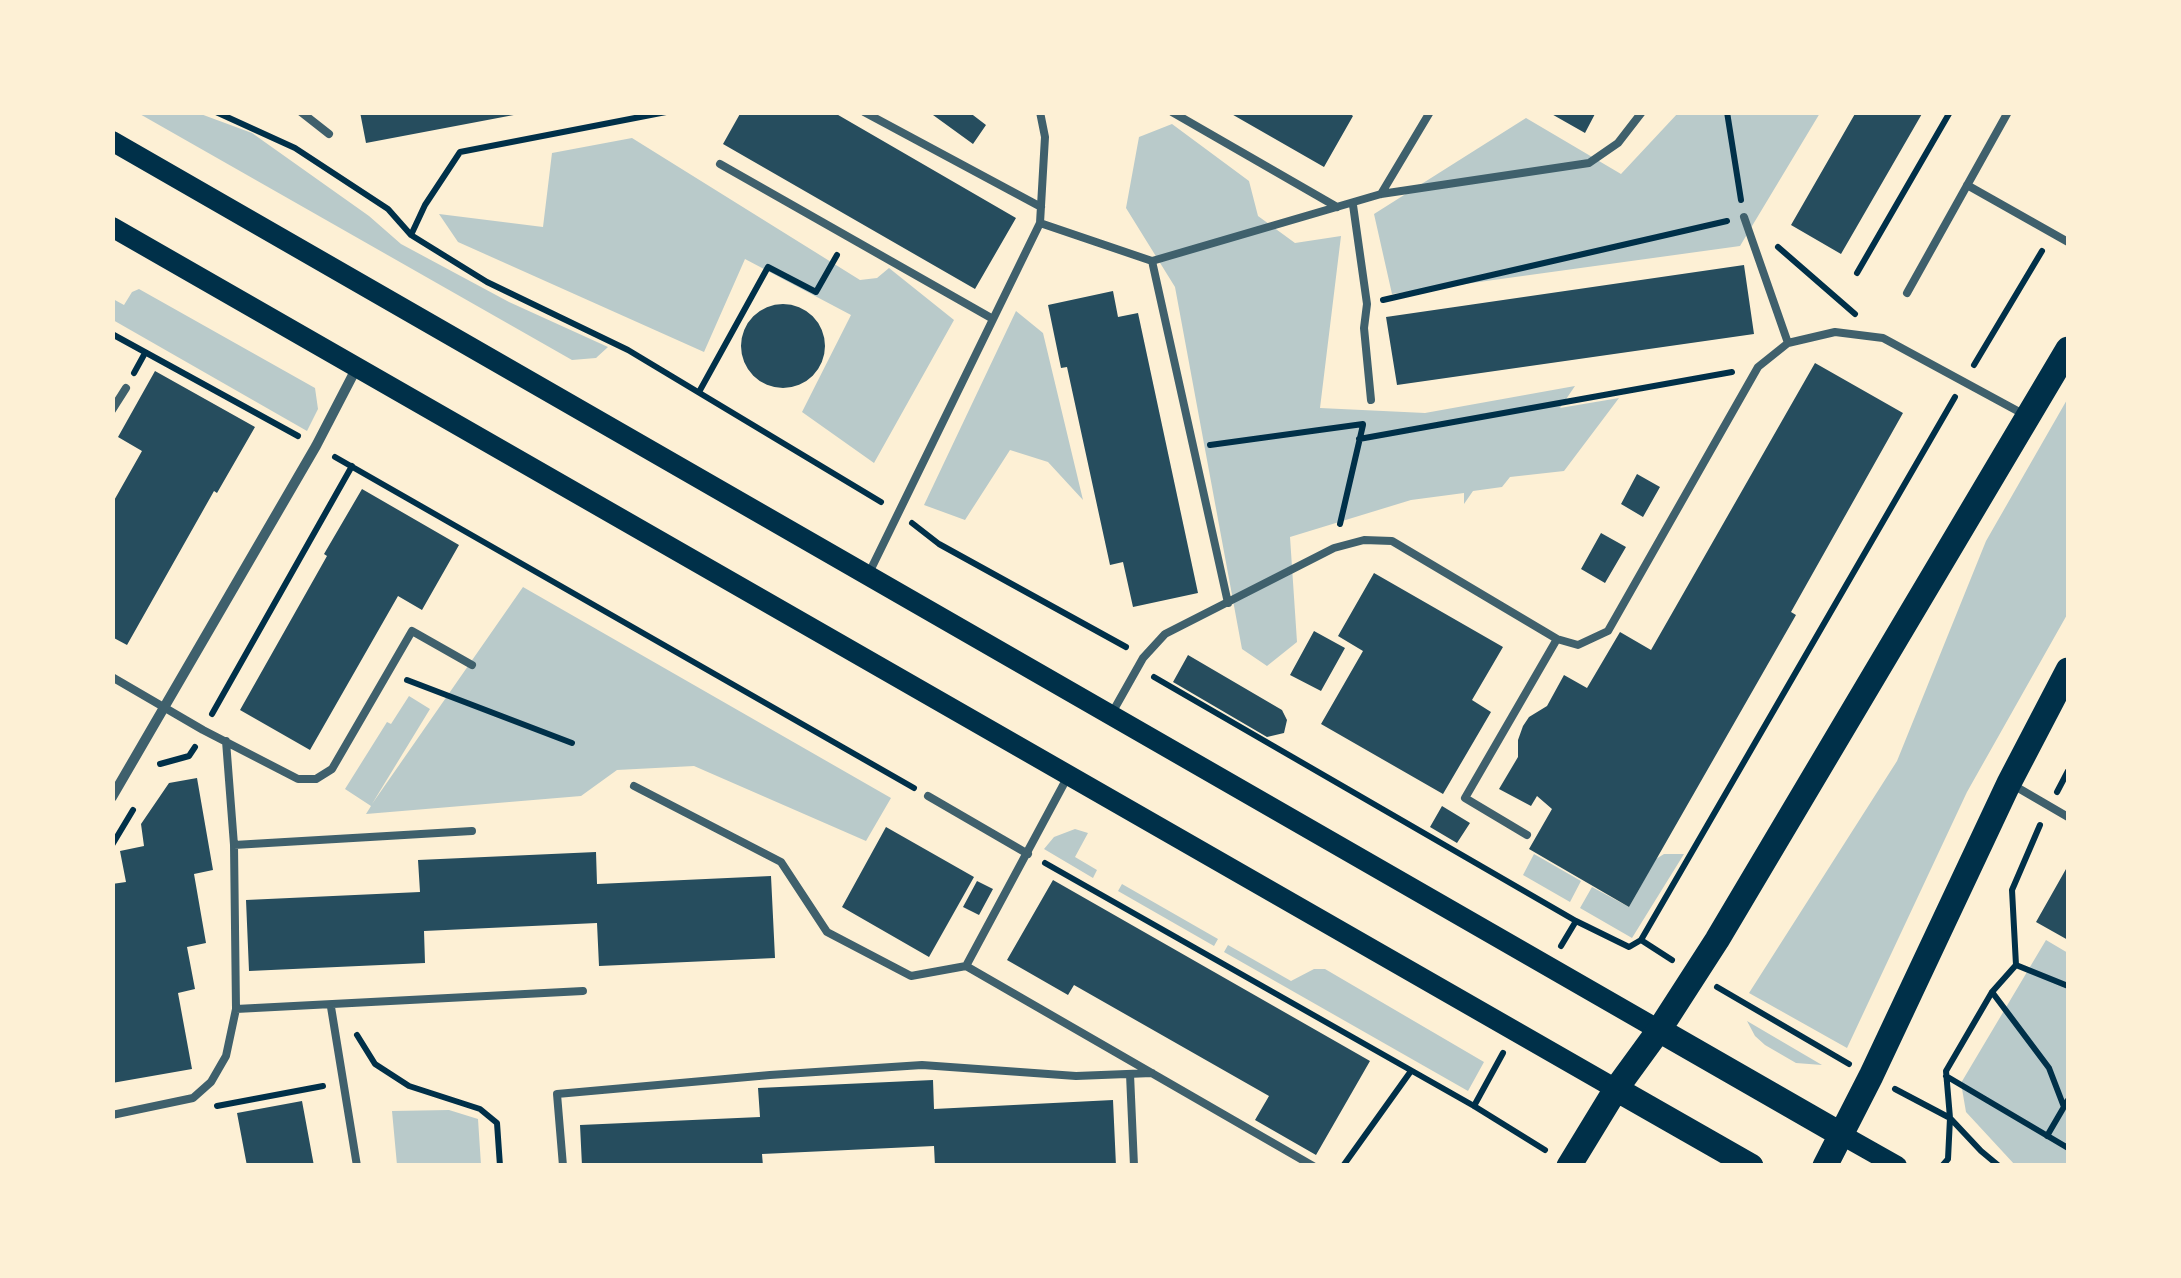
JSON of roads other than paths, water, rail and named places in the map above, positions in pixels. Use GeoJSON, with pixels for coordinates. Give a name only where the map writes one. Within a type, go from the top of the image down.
{"type":"FeatureCollection","features":[{"type":"Feature","properties":{"kind":"main road"},"geometry":{"type":"LineString","coordinates":[[112,141],[1898,1166]]}},
{"type":"Feature","properties":{"kind":"main road"},"geometry":{"type":"LineString","coordinates":[[112,227],[1752,1166]]}},
{"type":"Feature","properties":{"kind":"main road"},"geometry":{"type":"LineString","coordinates":[[1570,1165],[1616,1089],[1695,974],[2068,348]]}},
{"type":"Feature","properties":{"kind":"main road"},"geometry":{"type":"LineString","coordinates":[[1824,1166],[1871,1076],[2009,783],[2068,670]]}},
{"type":"Feature","properties":{"kind":"street"},"geometry":{"type":"LineString","coordinates":[[112,798],[316,446],[357,366]]}},
{"type":"Feature","properties":{"kind":"lane"},"geometry":{"type":"LineString","coordinates":[[302,112],[329,134]]}},
{"type":"Feature","properties":{"kind":"lane"},"geometry":{"type":"LineString","coordinates":[[864,112],[1042,206]]}},
{"type":"Feature","properties":{"kind":"lane"},"geometry":{"type":"LineString","coordinates":[[868,576],[1040,223],[1045,138],[1040,112]]}},
{"type":"Feature","properties":{"kind":"lane"},"geometry":{"type":"LineString","coordinates":[[1172,112],[1338,207]]}},
{"type":"Feature","properties":{"kind":"lane"},"geometry":{"type":"LineString","coordinates":[[1382,194],[1430,112]]}},
{"type":"Feature","properties":{"kind":"lane"},"geometry":{"type":"LineString","coordinates":[[1040,223],[1152,261],[1382,194],[1589,163],[1618,143],[1642,112]]}},
{"type":"Feature","properties":{"kind":"lane"},"geometry":{"type":"LineString","coordinates":[[1906,293],[2008,112]]}},
{"type":"Feature","properties":{"kind":"lane"},"geometry":{"type":"LineString","coordinates":[[720,164],[994,319]]}},
{"type":"Feature","properties":{"kind":"lane"},"geometry":{"type":"LineString","coordinates":[[1968,184],[2068,242]]}},
{"type":"Feature","properties":{"kind":"lane"},"geometry":{"type":"LineString","coordinates":[[1353,205],[1367,304],[1364,328],[1371,400]]}},
{"type":"Feature","properties":{"kind":"lane"},"geometry":{"type":"LineString","coordinates":[[1744,217],[1788,343]]}},
{"type":"Feature","properties":{"kind":"lane"},"geometry":{"type":"LineString","coordinates":[[1152,261],[1228,603]]}},
{"type":"Feature","properties":{"kind":"lane"},"geometry":{"type":"LineString","coordinates":[[1111,715],[1142,658],[1165,634],[1334,548],[1364,540],[1392,541],[1557,640],[1578,644],[1608,631],[1758,367],[1788,343],[1835,332],[1883,338],[2028,417]]}},
{"type":"Feature","properties":{"kind":"lane"},"geometry":{"type":"LineString","coordinates":[[112,410],[126,388]]}},
{"type":"Feature","properties":{"kind":"lane"},"geometry":{"type":"LineString","coordinates":[[112,677],[203,730],[298,778],[316,779],[332,769],[412,632],[472,665]]}},
{"type":"Feature","properties":{"kind":"lane"},"geometry":{"type":"LineString","coordinates":[[1527,835],[1464,798],[1557,640]]}},
{"type":"Feature","properties":{"kind":"lane"},"geometry":{"type":"LineString","coordinates":[[112,1115],[193,1098],[211,1082],[226,1056],[236,1010],[234,845],[226,740]]}},
{"type":"Feature","properties":{"kind":"lane"},"geometry":{"type":"LineString","coordinates":[[966,966],[1068,774]]}},
{"type":"Feature","properties":{"kind":"lane"},"geometry":{"type":"LineString","coordinates":[[2009,783],[2068,817]]}},
{"type":"Feature","properties":{"kind":"lane"},"geometry":{"type":"LineString","coordinates":[[634,786],[781,862],[828,932],[911,976],[966,966],[1313,1166]]}},
{"type":"Feature","properties":{"kind":"lane"},"geometry":{"type":"LineString","coordinates":[[928,796],[1028,854]]}},
{"type":"Feature","properties":{"kind":"lane"},"geometry":{"type":"LineString","coordinates":[[234,845],[472,831]]}},
{"type":"Feature","properties":{"kind":"lane"},"geometry":{"type":"LineString","coordinates":[[236,1010],[582,991]]}},
{"type":"Feature","properties":{"kind":"lane"},"geometry":{"type":"LineString","coordinates":[[331,1006],[357,1166]]}},
{"type":"Feature","properties":{"kind":"lane"},"geometry":{"type":"LineString","coordinates":[[563,1166],[557,1094],[770,1074],[922,1065],[1076,1076],[1152,1073]]}},
{"type":"Feature","properties":{"kind":"lane"},"geometry":{"type":"LineString","coordinates":[[1130,1074],[1134,1166]]}}]}
